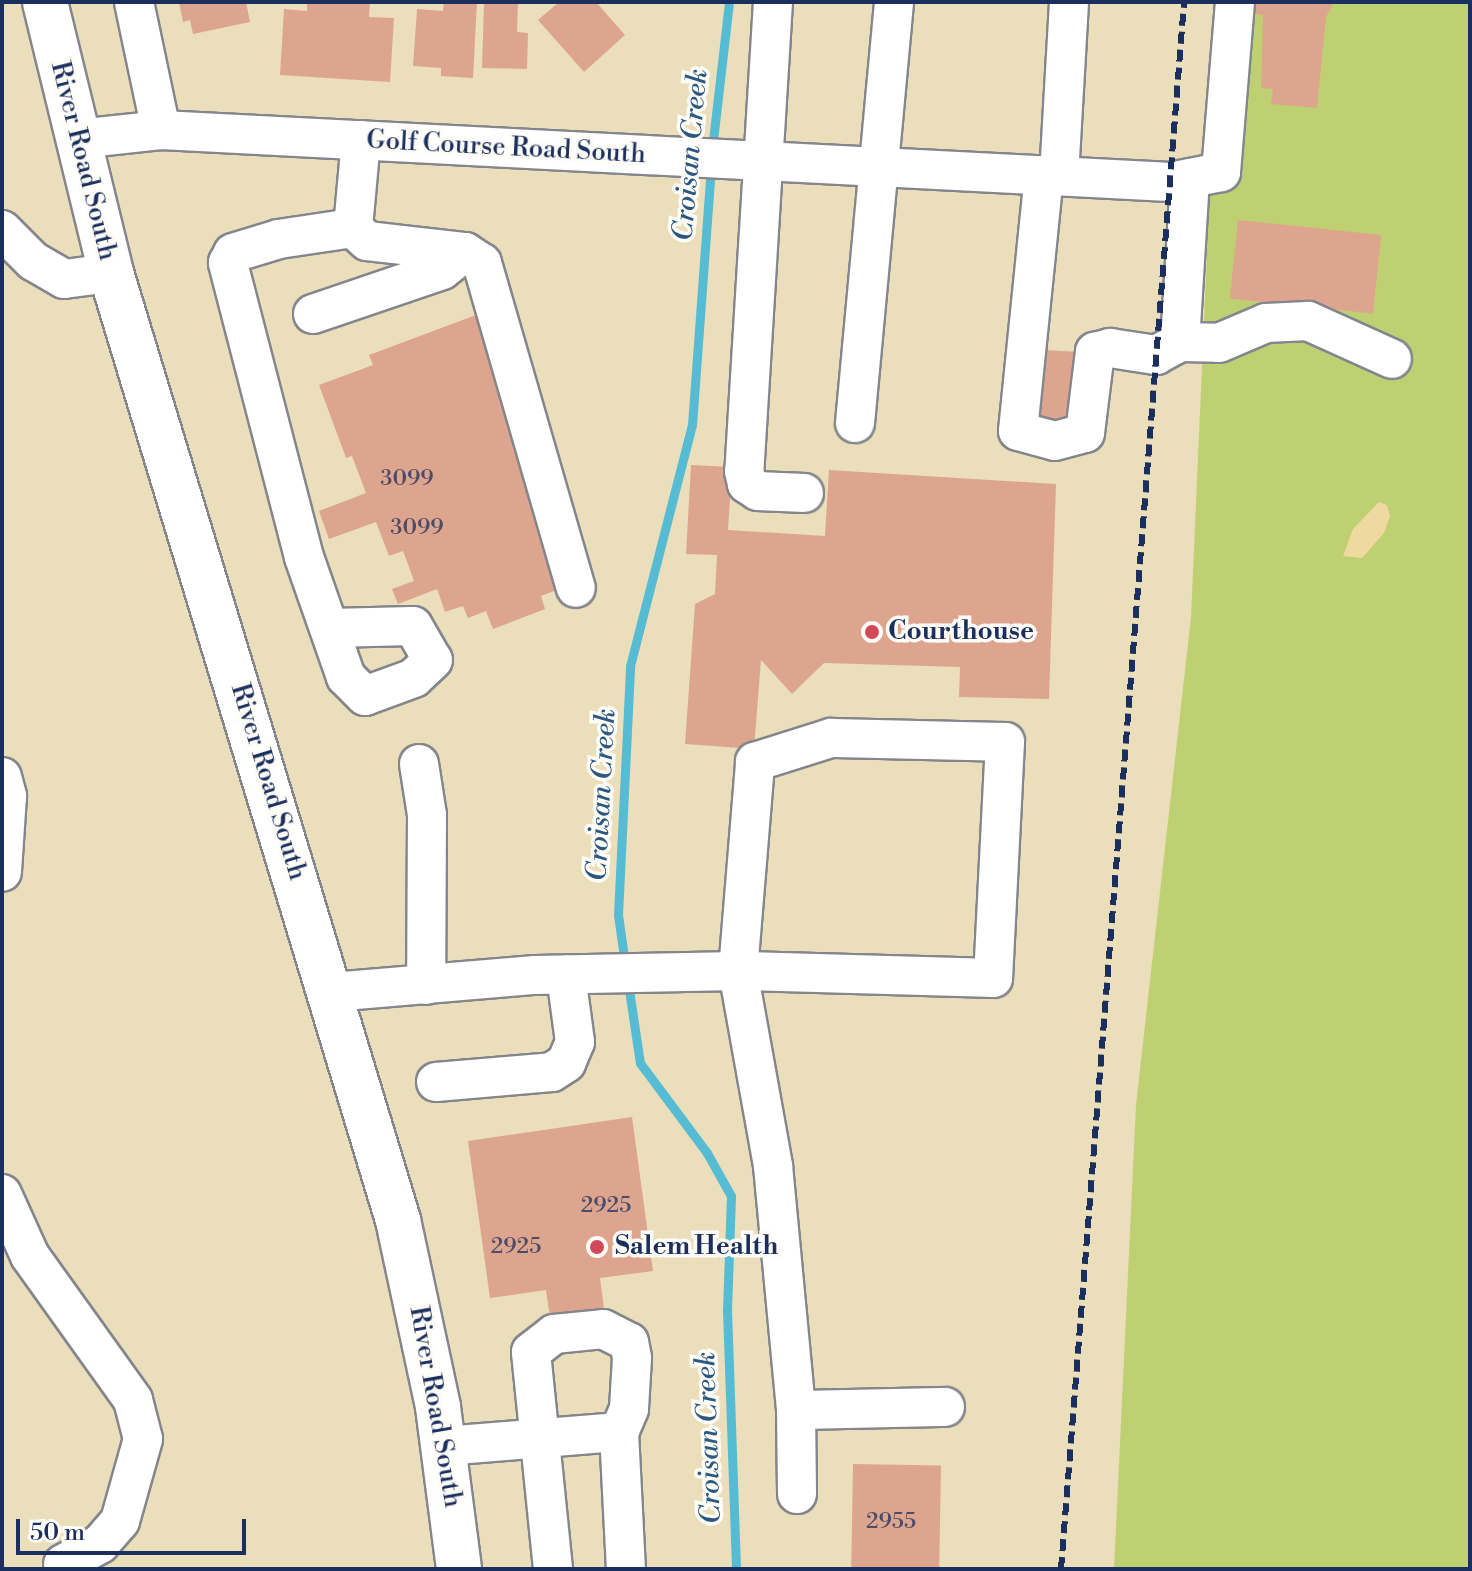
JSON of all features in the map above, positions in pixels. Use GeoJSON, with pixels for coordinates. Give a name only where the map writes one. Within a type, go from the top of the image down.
{"type":"FeatureCollection","features":[{"type":"Feature","properties":{"kind":"main road","name":"River Road South"},"geometry":{"type":"LineString","coordinates":[[45,2],[111,273],[332,992],[398,1220],[444,1446],[459,1569]]}},
{"type":"Feature","properties":{"kind":"street"},"geometry":{"type":"LineString","coordinates":[[134,2],[161,130]]}},
{"type":"Feature","properties":{"kind":"street"},"geometry":{"type":"LineString","coordinates":[[773,2],[744,471],[747,484],[758,491],[804,493]]}},
{"type":"Feature","properties":{"kind":"street"},"geometry":{"type":"LineString","coordinates":[[855,423],[894,2]]}},
{"type":"Feature","properties":{"kind":"street"},"geometry":{"type":"LineString","coordinates":[[1069,2],[1052,175],[1018,431],[1055,441],[1085,433],[1095,352],[1110,348],[1156,355],[1180,342],[1219,343],[1266,323],[1308,321],[1392,359]]}},
{"type":"Feature","properties":{"kind":"street"},"geometry":{"type":"LineString","coordinates":[[1180,342],[1235,2]]}},
{"type":"Feature","properties":{"kind":"street","name":"Golf Course Road South"},"geometry":{"type":"LineString","coordinates":[[78,139],[161,130],[1170,182],[1206,175]]}},
{"type":"Feature","properties":{"kind":"street"},"geometry":{"type":"LineString","coordinates":[[353,228],[361,140]]}},
{"type":"Feature","properties":{"kind":"street"},"geometry":{"type":"LineString","coordinates":[[353,228],[367,241],[465,252],[482,263],[576,588]]}},
{"type":"Feature","properties":{"kind":"street"},"geometry":{"type":"LineString","coordinates":[[330,628],[300,542],[228,263],[233,253],[279,239],[353,228]]}},
{"type":"Feature","properties":{"kind":"street"},"geometry":{"type":"LineString","coordinates":[[2,230],[33,261],[64,279],[111,273]]}},
{"type":"Feature","properties":{"kind":"street"},"geometry":{"type":"LineString","coordinates":[[313,314],[442,270],[465,252]]}},
{"type":"Feature","properties":{"kind":"street"},"geometry":{"type":"LineString","coordinates":[[332,992],[579,974],[654,972],[738,971],[993,978],[1005,742],[831,738],[755,762],[738,971],[773,1166],[796,1410],[797,1494]]}},
{"type":"Feature","properties":{"kind":"street"},"geometry":{"type":"LineString","coordinates":[[419,764],[427,815],[426,985]]}},
{"type":"Feature","properties":{"kind":"street"},"geometry":{"type":"LineString","coordinates":[[2,777],[7,796],[2,872]]}},
{"type":"Feature","properties":{"kind":"street"},"geometry":{"type":"LineString","coordinates":[[436,1082],[552,1072],[566,1063],[575,1042],[579,974]]}},
{"type":"Feature","properties":{"kind":"street"},"geometry":{"type":"LineString","coordinates":[[2,1194],[30,1256],[133,1400],[143,1439],[120,1521],[100,1544],[63,1564]]}},
{"type":"Feature","properties":{"kind":"street"},"geometry":{"type":"LineString","coordinates":[[553,1569],[531,1352],[554,1334],[603,1329],[629,1342],[632,1358],[629,1409],[619,1432],[626,1569]]}},
{"type":"Feature","properties":{"kind":"street"},"geometry":{"type":"LineString","coordinates":[[796,1410],[945,1407]]}},
{"type":"Feature","properties":{"kind":"street"},"geometry":{"type":"LineString","coordinates":[[444,1446],[619,1432]]}},
{"type":"Feature","properties":{"kind":"green space"},"geometry":{"type":"Polygon","coordinates":[[[1218,2],[1470,2],[1470,1569],[1114,1569],[1136,1105],[1191,617],[1218,2]]]}},
{"type":"Feature","properties":{"kind":"sand"},"geometry":{"type":"Polygon","coordinates":[[[1379,502],[1387,505],[1390,516],[1384,533],[1362,558],[1343,556],[1353,529],[1379,502]]]}},
{"type":"Feature","properties":{"kind":"building"},"geometry":{"type":"Polygon","coordinates":[[[179,2],[246,2],[250,22],[193,34],[190,20],[183,22],[179,2]]]}},
{"type":"Feature","properties":{"kind":"building"},"geometry":{"type":"Polygon","coordinates":[[[307,2],[370,2],[369,17],[394,18],[390,82],[280,75],[284,9],[307,11],[307,2]]]}},
{"type":"Feature","properties":{"kind":"building"},"geometry":{"type":"Polygon","coordinates":[[[444,2],[477,2],[473,78],[441,76],[441,68],[413,66],[417,9],[443,11],[444,2]]]}},
{"type":"Feature","properties":{"kind":"building"},"geometry":{"type":"Polygon","coordinates":[[[484,2],[518,2],[517,32],[528,33],[527,69],[482,68],[484,2]]]}},
{"type":"Feature","properties":{"kind":"building"},"geometry":{"type":"Polygon","coordinates":[[[559,2],[596,2],[625,35],[584,72],[538,20],[559,2]]]}},
{"type":"Feature","properties":{"kind":"building"},"geometry":{"type":"Polygon","coordinates":[[[1256,2],[1334,2],[1326,17],[1317,108],[1271,104],[1273,89],[1261,88],[1263,15],[1255,14],[1256,2]]]}},
{"type":"Feature","properties":{"kind":"building"},"geometry":{"type":"Polygon","coordinates":[[[1238,220],[1381,235],[1373,314],[1230,299],[1238,220]]]}},
{"type":"Feature","properties":{"kind":"building"},"geometry":{"type":"Polygon","coordinates":[[[476,315],[546,505],[532,509],[562,588],[541,596],[545,609],[493,629],[486,611],[468,618],[463,606],[445,612],[437,589],[398,604],[392,589],[414,581],[403,551],[389,556],[376,522],[329,539],[319,511],[366,493],[352,456],[346,458],[319,385],[373,365],[369,355],[476,315]]]}},
{"type":"Feature","properties":{"kind":"building"},"geometry":{"type":"Polygon","coordinates":[[[1043,350],[1083,352],[1079,434],[1039,432],[1043,350]]]}},
{"type":"Feature","properties":{"kind":"building","name":"Courthouse"},"geometry":{"type":"Polygon","coordinates":[[[691,465],[732,467],[728,530],[825,536],[829,470],[1056,484],[1049,699],[959,697],[960,667],[824,663],[792,694],[761,660],[754,749],[685,744],[695,604],[715,594],[717,555],[686,554],[691,465]]]}},
{"type":"Feature","properties":{"kind":"building"},"geometry":{"type":"Polygon","coordinates":[[[632,1117],[653,1271],[600,1278],[605,1316],[551,1324],[546,1290],[490,1298],[468,1141],[632,1117]]]}},
{"type":"Feature","properties":{"kind":"building"},"geometry":{"type":"Polygon","coordinates":[[[853,1464],[941,1466],[939,1569],[851,1569],[853,1464]]]}},
{"type":"Feature","properties":{"kind":"waterway","name":"Croisan Creek"},"geometry":{"type":"LineString","coordinates":[[712,149],[729,2]]}},
{"type":"Feature","properties":{"kind":"waterway","name":"Croisan Creek"},"geometry":{"type":"LineString","coordinates":[[625,964],[618,915],[630,666],[692,425],[711,168]]}},
{"type":"Feature","properties":{"kind":"waterway","name":"Croisan Creek"},"geometry":{"type":"LineString","coordinates":[[628,983],[640,1063],[707,1153],[731,1196],[727,1310],[736,1569]]}},
{"type":"Feature","properties":{"kind":"railway"},"geometry":{"type":"LineString","coordinates":[[1061,1569],[1184,2]]}},
{"type":"Feature","properties":{"kind":"place","name":"Courthouse"},"geometry":{"type":"Point","coordinates":[872,632]}},
{"type":"Feature","properties":{"kind":"place","name":"Salem Health"},"geometry":{"type":"Point","coordinates":[597,1247]}}]}
